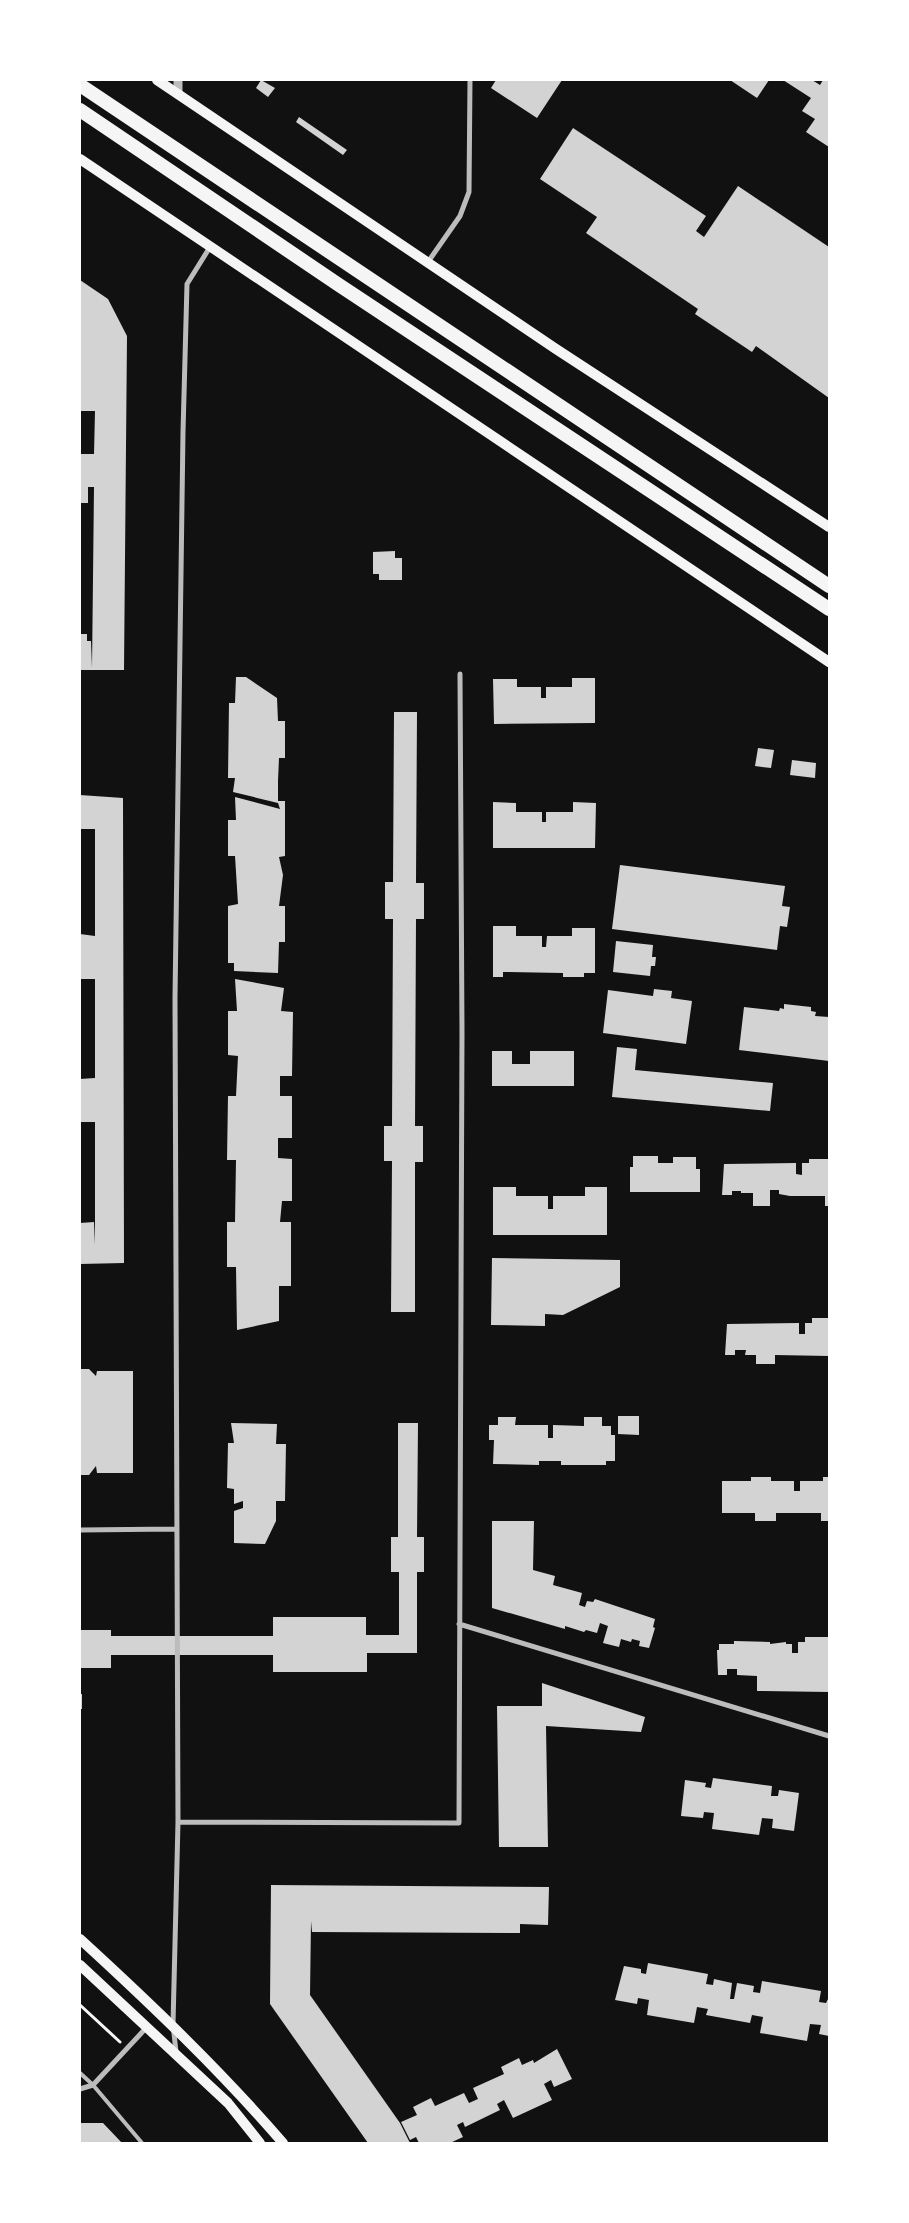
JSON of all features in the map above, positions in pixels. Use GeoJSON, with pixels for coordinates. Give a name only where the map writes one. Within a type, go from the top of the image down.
{"type":"FeatureCollection","features":[{"type":"Feature","properties":{"kind":"highway"},"geometry":{"type":"LineString","coordinates":[[80,86],[829,586]]}},
{"type":"Feature","properties":{"kind":"highway"},"geometry":{"type":"LineString","coordinates":[[80,110],[339,285],[829,609]]}},
{"type":"Feature","properties":{"kind":"main road"},"geometry":{"type":"LineString","coordinates":[[157,80],[829,528]]}},
{"type":"Feature","properties":{"kind":"main road"},"geometry":{"type":"LineString","coordinates":[[80,160],[829,662]]}},
{"type":"Feature","properties":{"kind":"main road"},"geometry":{"type":"LineString","coordinates":[[80,1939],[172,2024],[238,2091],[283,2143]]}},
{"type":"Feature","properties":{"kind":"main road"},"geometry":{"type":"LineString","coordinates":[[80,1964],[176,2052],[228,2103],[260,2143]]}},
{"type":"Feature","properties":{"kind":"street"},"geometry":{"type":"LineString","coordinates":[[178,80],[178,94]]}},
{"type":"Feature","properties":{"kind":"street"},"geometry":{"type":"LineString","coordinates":[[428,262],[460,216],[469,192],[470,80]]}},
{"type":"Feature","properties":{"kind":"street"},"geometry":{"type":"LineString","coordinates":[[176,2052],[172,2024],[178,1822],[175,988],[184,363],[187,284],[210,247]]}},
{"type":"Feature","properties":{"kind":"street"},"geometry":{"type":"LineString","coordinates":[[178,1822],[459,1823],[462,1032],[460,674]]}},
{"type":"Feature","properties":{"kind":"street"},"geometry":{"type":"LineString","coordinates":[[80,1530],[176,1529]]}},
{"type":"Feature","properties":{"kind":"street"},"geometry":{"type":"LineString","coordinates":[[459,1624],[829,1736]]}},
{"type":"Feature","properties":{"kind":"street"},"geometry":{"type":"LineString","coordinates":[[80,2089],[93,2084],[148,2026]]}},
{"type":"Feature","properties":{"kind":"lane"},"geometry":{"type":"LineString","coordinates":[[80,2073],[93,2084],[142,2143]]}},
{"type":"Feature","properties":{"kind":"path"},"geometry":{"type":"LineString","coordinates":[[80,2005],[127,2048]]}},
{"type":"Feature","properties":{"kind":"building"},"geometry":{"type":"Polygon","coordinates":[[[261,80],[275,88],[268,97],[256,88],[261,80]]]}},
{"type":"Feature","properties":{"kind":"building"},"geometry":{"type":"Polygon","coordinates":[[[496,80],[562,80],[537,118],[491,88],[496,80]]]}},
{"type":"Feature","properties":{"kind":"building"},"geometry":{"type":"Polygon","coordinates":[[[730,80],[769,80],[757,98],[730,80]]]}},
{"type":"Feature","properties":{"kind":"building"},"geometry":{"type":"Polygon","coordinates":[[[783,80],[812,80],[820,85],[823,80],[829,80],[829,147],[806,132],[815,119],[802,111],[811,98],[783,80]]]}},
{"type":"Feature","properties":{"kind":"building"},"geometry":{"type":"Polygon","coordinates":[[[299,117],[347,150],[343,155],[296,122],[299,117]]]}},
{"type":"Feature","properties":{"kind":"building"},"geometry":{"type":"Polygon","coordinates":[[[573,128],[706,216],[696,231],[704,237],[738,186],[829,247],[829,398],[756,346],[752,352],[695,314],[698,309],[586,233],[597,217],[540,179],[573,128]]]}},
{"type":"Feature","properties":{"kind":"building"},"geometry":{"type":"Polygon","coordinates":[[[80,280],[108,299],[127,336],[124,670],[80,670],[80,634],[87,634],[87,641],[91,641],[92,668],[94,487],[88,487],[88,503],[80,503],[80,454],[94,454],[95,411],[80,411],[80,280]]]}},
{"type":"Feature","properties":{"kind":"building"},"geometry":{"type":"Polygon","coordinates":[[[395,551],[395,558],[402,558],[402,580],[379,580],[379,574],[373,574],[373,552],[395,551]]]}},
{"type":"Feature","properties":{"kind":"building"},"geometry":{"type":"Polygon","coordinates":[[[236,677],[246,677],[277,698],[278,721],[285,721],[285,758],[279,758],[278,801],[285,801],[285,856],[279,857],[283,875],[279,906],[285,906],[285,942],[279,942],[278,973],[234,971],[234,963],[228,963],[228,906],[238,904],[235,856],[228,856],[228,820],[236,820],[235,797],[280,809],[278,803],[233,792],[235,778],[228,778],[229,703],[235,703],[236,677]]]}},
{"type":"Feature","properties":{"kind":"building"},"geometry":{"type":"Polygon","coordinates":[[[572,678],[595,678],[595,723],[494,724],[493,679],[517,679],[517,687],[541,687],[541,698],[546,698],[546,687],[572,687],[572,678]]]}},
{"type":"Feature","properties":{"kind":"building"},"geometry":{"type":"Polygon","coordinates":[[[394,712],[417,712],[416,883],[424,883],[424,919],[416,919],[415,1126],[423,1126],[423,1162],[415,1162],[415,1312],[391,1312],[392,1161],[384,1161],[384,1126],[392,1126],[393,919],[385,919],[385,882],[393,882],[394,712]]]}},
{"type":"Feature","properties":{"kind":"building"},"geometry":{"type":"Polygon","coordinates":[[[758,748],[774,750],[771,768],[755,766],[758,748]]]}},
{"type":"Feature","properties":{"kind":"building"},"geometry":{"type":"Polygon","coordinates":[[[792,760],[816,763],[815,778],[790,775],[792,760]]]}},
{"type":"Feature","properties":{"kind":"building"},"geometry":{"type":"Polygon","coordinates":[[[80,795],[123,798],[124,1263],[80,1264],[80,1223],[94,1222],[95,1245],[95,1122],[80,1122],[80,1079],[95,1078],[95,979],[80,979],[80,934],[95,936],[95,829],[80,829],[80,795]]]}},
{"type":"Feature","properties":{"kind":"building"},"geometry":{"type":"Polygon","coordinates":[[[493,802],[516,803],[516,812],[542,812],[542,822],[546,822],[546,812],[573,812],[573,802],[596,803],[595,848],[493,848],[493,802]]]}},
{"type":"Feature","properties":{"kind":"building"},"geometry":{"type":"Polygon","coordinates":[[[620,865],[785,886],[782,906],[790,907],[787,927],[780,926],[777,950],[612,929],[620,865]]]}},
{"type":"Feature","properties":{"kind":"building"},"geometry":{"type":"Polygon","coordinates":[[[493,926],[516,926],[516,936],[542,936],[542,947],[546,947],[547,936],[572,936],[572,928],[595,928],[595,973],[584,973],[584,977],[563,977],[563,973],[503,972],[503,977],[493,977],[493,926]]]}},
{"type":"Feature","properties":{"kind":"building"},"geometry":{"type":"Polygon","coordinates":[[[616,941],[653,945],[652,957],[656,957],[655,966],[651,966],[650,976],[613,972],[616,941]]]}},
{"type":"Feature","properties":{"kind":"building"},"geometry":{"type":"Polygon","coordinates":[[[235,979],[284,988],[281,1011],[293,1012],[292,1076],[280,1076],[280,1096],[292,1096],[292,1138],[278,1138],[278,1158],[292,1159],[292,1201],[282,1201],[280,1222],[291,1222],[291,1286],[279,1286],[279,1321],[237,1330],[236,1267],[227,1267],[227,1222],[235,1222],[236,1160],[227,1160],[228,1096],[236,1096],[238,1056],[228,1055],[228,1011],[237,1011],[235,979]]]}},
{"type":"Feature","properties":{"kind":"building"},"geometry":{"type":"Polygon","coordinates":[[[654,989],[672,991],[671,998],[692,1001],[686,1044],[603,1033],[608,990],[653,996],[654,989]]]}},
{"type":"Feature","properties":{"kind":"building"},"geometry":{"type":"Polygon","coordinates":[[[784,1004],[811,1007],[811,1011],[816,1012],[815,1016],[829,1017],[829,1061],[739,1050],[744,1007],[779,1011],[780,1008],[784,1009],[784,1004]]]}},
{"type":"Feature","properties":{"kind":"building"},"geometry":{"type":"Polygon","coordinates":[[[617,1047],[637,1049],[635,1070],[773,1083],[770,1111],[612,1097],[617,1047]]]}},
{"type":"Feature","properties":{"kind":"building"},"geometry":{"type":"Polygon","coordinates":[[[492,1051],[512,1051],[512,1064],[530,1064],[530,1051],[574,1051],[574,1086],[492,1086],[492,1051]]]}},
{"type":"Feature","properties":{"kind":"building"},"geometry":{"type":"Polygon","coordinates":[[[633,1156],[658,1156],[658,1163],[673,1163],[673,1157],[696,1157],[696,1169],[700,1169],[700,1192],[630,1192],[630,1167],[633,1167],[633,1156]]]}},
{"type":"Feature","properties":{"kind":"building"},"geometry":{"type":"Polygon","coordinates":[[[809,1159],[829,1159],[829,1206],[825,1206],[825,1196],[790,1196],[779,1194],[779,1190],[770,1190],[770,1206],[753,1206],[753,1193],[732,1191],[732,1195],[722,1195],[724,1164],[796,1163],[796,1174],[802,1175],[802,1163],[809,1163],[809,1159]]]}},
{"type":"Feature","properties":{"kind":"building"},"geometry":{"type":"Polygon","coordinates":[[[493,1187],[516,1187],[516,1196],[548,1196],[548,1209],[553,1209],[553,1196],[585,1196],[585,1187],[607,1187],[607,1235],[493,1235],[493,1187]]]}},
{"type":"Feature","properties":{"kind":"building"},"geometry":{"type":"Polygon","coordinates":[[[492,1258],[620,1260],[620,1287],[563,1315],[545,1314],[545,1326],[491,1325],[492,1258]]]}},
{"type":"Feature","properties":{"kind":"building"},"geometry":{"type":"Polygon","coordinates":[[[812,1318],[829,1318],[829,1356],[775,1355],[775,1364],[756,1364],[756,1355],[745,1355],[746,1350],[735,1350],[735,1355],[725,1355],[727,1324],[799,1323],[799,1334],[805,1334],[805,1323],[812,1323],[812,1318]]]}},
{"type":"Feature","properties":{"kind":"building"},"geometry":{"type":"Polygon","coordinates":[[[80,1369],[89,1369],[96,1376],[97,1371],[133,1371],[133,1473],[97,1473],[96,1466],[89,1475],[80,1475],[80,1369]]]}},
{"type":"Feature","properties":{"kind":"building"},"geometry":{"type":"Polygon","coordinates":[[[618,1416],[639,1416],[639,1435],[618,1434],[618,1416]]]}},
{"type":"Feature","properties":{"kind":"building"},"geometry":{"type":"Polygon","coordinates":[[[498,1417],[516,1417],[515,1425],[548,1425],[548,1438],[553,1438],[553,1425],[584,1426],[584,1417],[602,1417],[602,1426],[611,1426],[611,1435],[615,1435],[615,1461],[606,1461],[606,1465],[561,1465],[561,1461],[539,1461],[539,1465],[493,1464],[494,1440],[489,1440],[489,1425],[498,1425],[498,1417]]]}},
{"type":"Feature","properties":{"kind":"building"},"geometry":{"type":"Polygon","coordinates":[[[231,1423],[277,1424],[276,1444],[286,1444],[285,1501],[276,1501],[276,1521],[265,1544],[234,1543],[234,1511],[243,1508],[243,1501],[234,1504],[234,1489],[227,1488],[228,1443],[234,1443],[231,1423]]]}},
{"type":"Feature","properties":{"kind":"building"},"geometry":{"type":"Polygon","coordinates":[[[398,1423],[418,1423],[417,1537],[424,1537],[424,1572],[417,1572],[417,1653],[367,1653],[367,1672],[273,1672],[273,1655],[111,1655],[111,1668],[80,1668],[80,1630],[111,1630],[111,1636],[273,1636],[273,1617],[366,1617],[366,1635],[399,1635],[399,1572],[391,1572],[391,1537],[398,1537],[398,1423]]]}},
{"type":"Feature","properties":{"kind":"building"},"geometry":{"type":"Polygon","coordinates":[[[751,1477],[771,1477],[771,1481],[794,1481],[794,1491],[800,1491],[800,1481],[823,1481],[823,1477],[829,1477],[829,1521],[821,1521],[821,1513],[776,1513],[776,1521],[755,1521],[755,1513],[722,1513],[722,1481],[751,1481],[751,1477]]]}},
{"type":"Feature","properties":{"kind":"building"},"geometry":{"type":"Polygon","coordinates":[[[492,1521],[534,1521],[533,1570],[555,1576],[553,1585],[582,1593],[579,1605],[585,1607],[587,1601],[593,1602],[595,1599],[655,1619],[653,1627],[655,1628],[649,1648],[639,1646],[640,1641],[632,1639],[631,1642],[621,1639],[619,1647],[603,1643],[608,1626],[600,1623],[597,1633],[586,1630],[584,1632],[565,1626],[565,1629],[492,1608],[492,1521]]]}},
{"type":"Feature","properties":{"kind":"building"},"geometry":{"type":"Polygon","coordinates":[[[805,1637],[829,1637],[829,1692],[757,1691],[757,1676],[737,1675],[737,1669],[727,1669],[727,1675],[718,1675],[717,1650],[719,1650],[719,1644],[734,1644],[734,1641],[770,1642],[770,1644],[786,1642],[786,1644],[792,1644],[792,1653],[798,1653],[798,1642],[805,1642],[805,1637]]]}},
{"type":"Feature","properties":{"kind":"building"},"geometry":{"type":"Polygon","coordinates":[[[542,1683],[645,1717],[641,1732],[546,1726],[548,1847],[499,1847],[497,1706],[542,1706],[542,1683]]]}},
{"type":"Feature","properties":{"kind":"building"},"geometry":{"type":"Polygon","coordinates":[[[80,1694],[82,1694],[82,1709],[80,1709],[80,1694]]]}},
{"type":"Feature","properties":{"kind":"building"},"geometry":{"type":"Polygon","coordinates":[[[713,1778],[772,1786],[771,1796],[778,1796],[779,1790],[799,1793],[794,1831],[772,1828],[773,1819],[762,1818],[759,1835],[712,1829],[714,1813],[704,1812],[703,1818],[681,1816],[685,1780],[706,1783],[705,1787],[711,1788],[713,1778]]]}},
{"type":"Feature","properties":{"kind":"building"},"geometry":{"type":"Polygon","coordinates":[[[271,1885],[549,1887],[548,1925],[520,1924],[520,1933],[312,1932],[311,1921],[310,1995],[400,2123],[410,2143],[368,2143],[270,2004],[271,1885]]]}},
{"type":"Feature","properties":{"kind":"building"},"geometry":{"type":"Polygon","coordinates":[[[648,1963],[708,1974],[706,1984],[713,1985],[714,1979],[732,1983],[730,1999],[734,1999],[737,1983],[754,1986],[753,1992],[760,1993],[762,1981],[821,1991],[819,2002],[826,2003],[829,1997],[829,2036],[819,2034],[821,2025],[810,2024],[807,2041],[760,2033],[763,2017],[752,2015],[750,2023],[706,2015],[708,2009],[697,2007],[694,2023],[647,2015],[649,2000],[638,1998],[637,2004],[615,2000],[624,1966],[641,1969],[641,1973],[646,1974],[648,1963]]]}},
{"type":"Feature","properties":{"kind":"building"},"geometry":{"type":"Polygon","coordinates":[[[557,2049],[572,2079],[554,2087],[551,2080],[544,2084],[552,2100],[513,2118],[504,2100],[497,2104],[500,2110],[465,2127],[463,2122],[457,2125],[463,2137],[450,2143],[419,2143],[416,2137],[410,2140],[401,2122],[417,2115],[413,2107],[431,2098],[435,2106],[464,2093],[469,2103],[478,2099],[473,2088],[504,2074],[501,2067],[519,2058],[522,2065],[533,2060],[534,2063],[557,2049]]]}},
{"type":"Feature","properties":{"kind":"building"},"geometry":{"type":"Polygon","coordinates":[[[80,2123],[103,2123],[122,2143],[80,2143],[80,2123]]]}}]}
